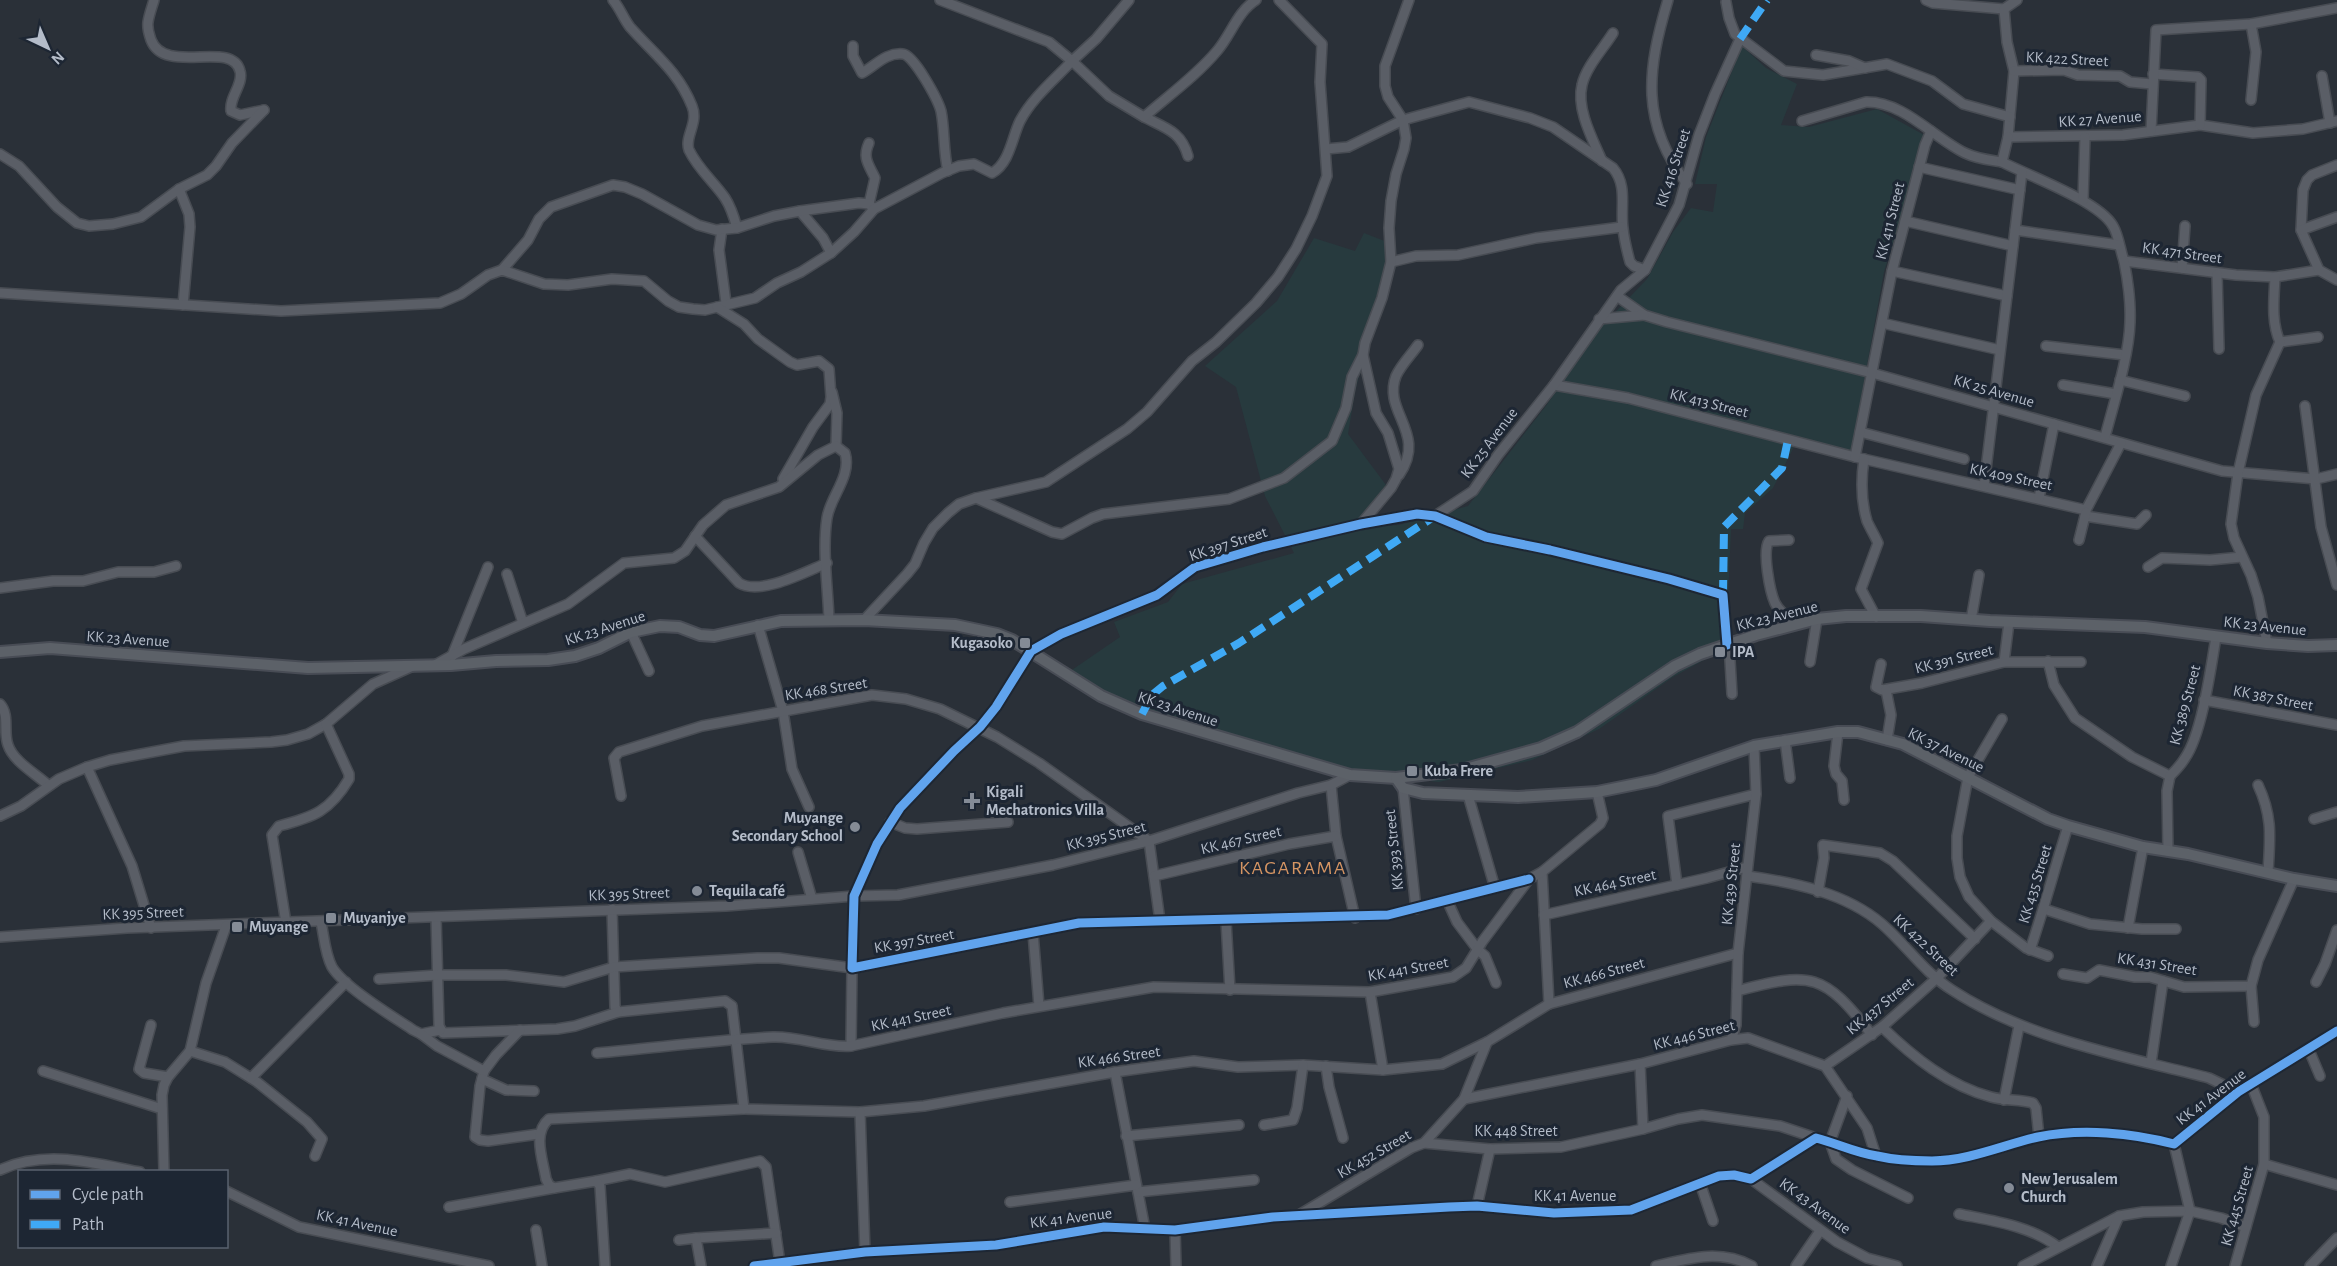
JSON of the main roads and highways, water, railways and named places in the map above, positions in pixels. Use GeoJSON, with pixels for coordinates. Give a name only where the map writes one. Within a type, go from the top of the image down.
{"type":"FeatureCollection","features":[{"type":"Feature","properties":{"kind":"main road","name":"KK 23 Avenue"},"geometry":{"type":"LineString","coordinates":[[0,652],[50,648],[308,668],[413,666],[549,660],[599,648],[631,632],[660,626],[679,627],[700,635],[714,636],[781,621],[864,620],[955,625],[997,634],[1031,651],[1101,696],[1142,714],[1350,774],[1400,783],[1462,770],[1540,748],[1577,732],[1675,666],[1700,654],[1795,623],[1846,616],[1921,616],[2145,627],[2267,643],[2308,646],[2337,645]]}},
{"type":"Feature","properties":{"kind":"main road","name":"KK 37 Avenue"},"geometry":{"type":"LineString","coordinates":[[1400,783],[1423,793],[1518,797],[1597,792],[1656,780],[1754,746],[1838,732],[1858,732],[1903,744],[2048,819],[2068,826],[2143,847],[2337,886]]}},
{"type":"Feature","properties":{"kind":"place","name":"Kugasoko"},"geometry":{"type":"Point","coordinates":[1025,643]}},
{"type":"Feature","properties":{"kind":"place","name":"IPA"},"geometry":{"type":"Point","coordinates":[1720,652]}},
{"type":"Feature","properties":{"kind":"place","name":"Kuba Frere"},"geometry":{"type":"Point","coordinates":[1412,771]}},
{"type":"Feature","properties":{"kind":"place","name":"Kigali Mechatronics Villa"},"geometry":{"type":"Point","coordinates":[972,801]}},
{"type":"Feature","properties":{"kind":"place","name":"Muyange Secondary School"},"geometry":{"type":"Point","coordinates":[855,827]}},
{"type":"Feature","properties":{"kind":"place","name":"Tequila café"},"geometry":{"type":"Point","coordinates":[697,891]}},
{"type":"Feature","properties":{"kind":"place","name":"Muyanjye"},"geometry":{"type":"Point","coordinates":[331,918]}},
{"type":"Feature","properties":{"kind":"place","name":"Muyange"},"geometry":{"type":"Point","coordinates":[237,927]}},
{"type":"Feature","properties":{"kind":"place","name":"New Jerusalem Church"},"geometry":{"type":"Point","coordinates":[2009,1188]}},
{"type":"Feature","properties":{"kind":"district","name":"KAGARAMA"},"geometry":{"type":"Point","coordinates":[1293,868]}}]}
